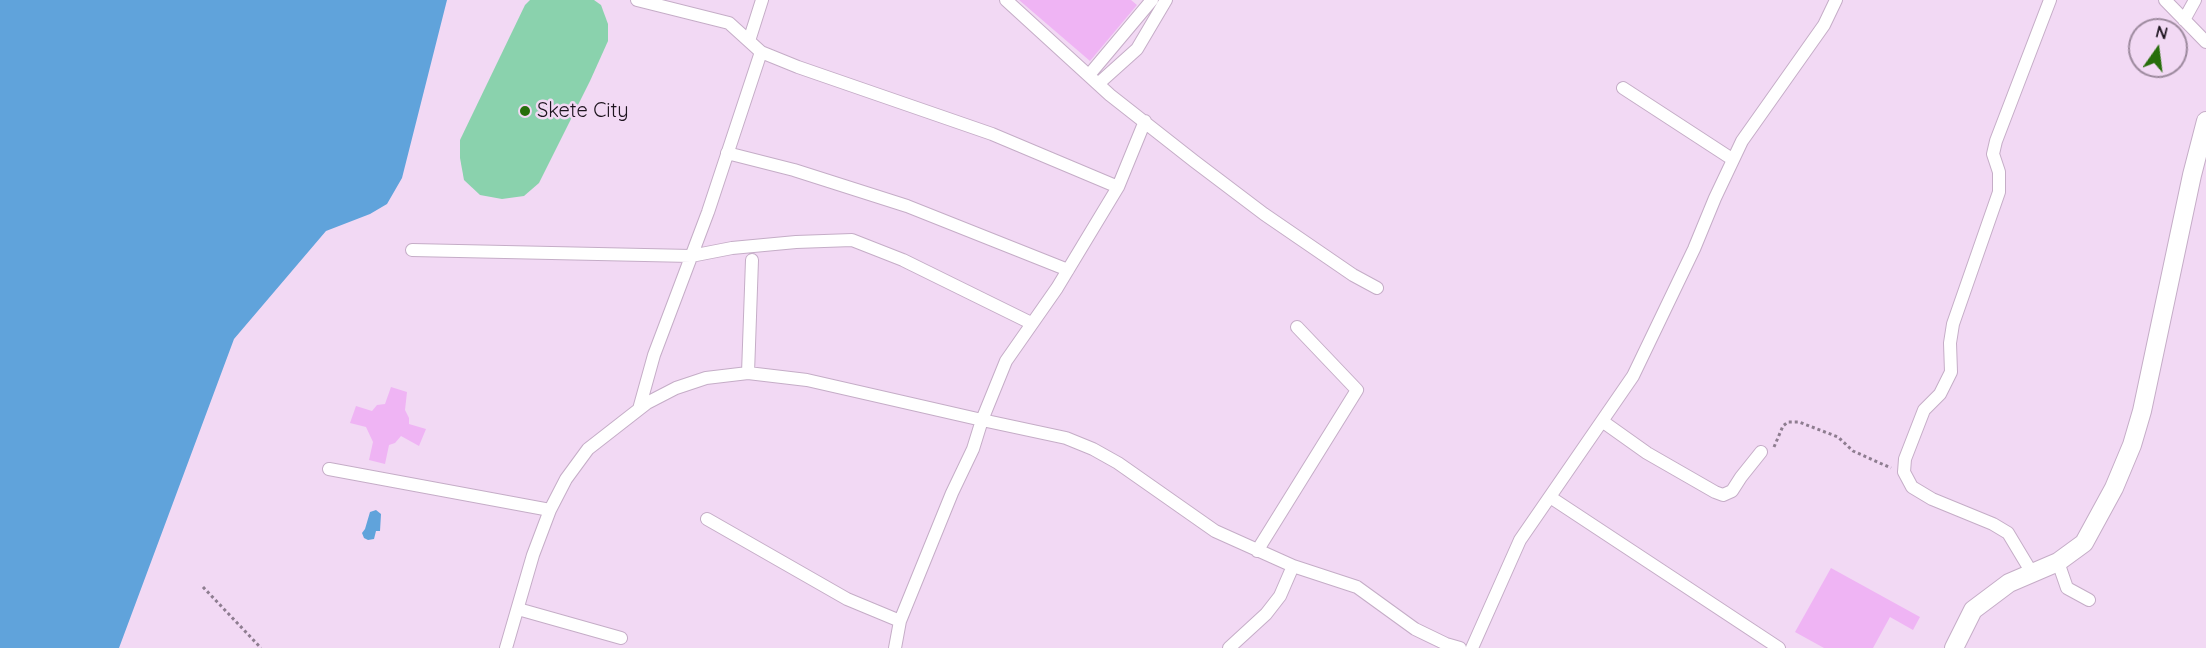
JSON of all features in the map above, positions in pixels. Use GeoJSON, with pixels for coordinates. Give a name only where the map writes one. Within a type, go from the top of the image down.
{"type":"FeatureCollection","features":[{"type":"Feature","properties":{"kind":"street"},"geometry":{"type":"LineString","coordinates":[[638,0],[729,23],[761,52],[827,78],[992,134],[1118,187]]}},
{"type":"Feature","properties":{"kind":"street"},"geometry":{"type":"LineString","coordinates":[[749,41],[762,0]]}},
{"type":"Feature","properties":{"kind":"street"},"geometry":{"type":"LineString","coordinates":[[1098,84],[1137,49],[1166,0]]}},
{"type":"Feature","properties":{"kind":"street"},"geometry":{"type":"LineString","coordinates":[[1472,648],[1520,540],[1633,376],[1694,249],[1732,159],[1742,141],[1824,25],[1836,0]]}},
{"type":"Feature","properties":{"kind":"street"},"geometry":{"type":"LineString","coordinates":[[2032,573],[2008,533],[1993,524],[1932,499],[1912,486],[1904,472],[1908,446],[1924,410],[1940,394],[1951,372],[1950,343],[1953,324],[2000,192],[1999,172],[1993,154],[1996,141],[2050,0]]}},
{"type":"Feature","properties":{"kind":"street"},"geometry":{"type":"LineString","coordinates":[[2164,0],[2182,18]]}},
{"type":"Feature","properties":{"kind":"street"},"geometry":{"type":"LineString","coordinates":[[2185,18],[2195,0]]}},
{"type":"Feature","properties":{"kind":"street"},"geometry":{"type":"LineString","coordinates":[[1011,2],[1110,95],[1194,161],[1264,214],[1353,275],[1377,288]]}},
{"type":"Feature","properties":{"kind":"street"},"geometry":{"type":"LineString","coordinates":[[1089,75],[1146,2]]}},
{"type":"Feature","properties":{"kind":"street"},"geometry":{"type":"LineString","coordinates":[[2188,24],[2206,42]]}},
{"type":"Feature","properties":{"kind":"street"},"geometry":{"type":"LineString","coordinates":[[639,410],[654,355],[708,212],[761,52]]}},
{"type":"Feature","properties":{"kind":"street"},"geometry":{"type":"LineString","coordinates":[[1623,88],[1732,159]]}},
{"type":"Feature","properties":{"kind":"street"},"geometry":{"type":"LineString","coordinates":[[895,648],[900,621],[952,493],[973,449],[1006,361],[1068,270],[1118,187],[1145,121]]}},
{"type":"Feature","properties":{"kind":"street"},"geometry":{"type":"LineString","coordinates":[[1954,648],[1973,610],[2009,583],[2058,562],[2084,543],[2114,488],[2132,445],[2151,378],[2192,175],[2206,121]]}},
{"type":"Feature","properties":{"kind":"street"},"geometry":{"type":"LineString","coordinates":[[727,153],[794,170],[907,206],[1068,270]]}},
{"type":"Feature","properties":{"kind":"street"},"geometry":{"type":"LineString","coordinates":[[412,250],[691,256],[732,248],[852,240],[903,260],[1031,323]]}},
{"type":"Feature","properties":{"kind":"street"},"geometry":{"type":"LineString","coordinates":[[748,373],[752,260]]}},
{"type":"Feature","properties":{"kind":"street"},"geometry":{"type":"LineString","coordinates":[[1257,551],[1357,390],[1297,327]]}},
{"type":"Feature","properties":{"kind":"street"},"geometry":{"type":"LineString","coordinates":[[506,648],[533,555],[550,510],[566,479],[588,449],[639,410],[676,388],[706,378],[748,373],[807,380],[1066,438],[1118,463],[1215,531],[1293,567],[1357,587],[1416,629],[1446,644],[1460,648]]}},
{"type":"Feature","properties":{"kind":"street"},"geometry":{"type":"LineString","coordinates":[[1602,421],[1647,453],[1723,495],[1732,491],[1740,477],[1761,452]]}},
{"type":"Feature","properties":{"kind":"street"},"geometry":{"type":"LineString","coordinates":[[329,470],[550,510]]}},
{"type":"Feature","properties":{"kind":"street"},"geometry":{"type":"LineString","coordinates":[[1550,497],[1779,648]]}},
{"type":"Feature","properties":{"kind":"street"},"geometry":{"type":"LineString","coordinates":[[707,519],[847,599],[900,621]]}},
{"type":"Feature","properties":{"kind":"street"},"geometry":{"type":"LineString","coordinates":[[2058,562],[2067,588],[2089,600]]}},
{"type":"Feature","properties":{"kind":"street"},"geometry":{"type":"LineString","coordinates":[[1229,648],[1266,614],[1280,596],[1293,567]]}},
{"type":"Feature","properties":{"kind":"street"},"geometry":{"type":"LineString","coordinates":[[518,609],[621,638]]}},
{"type":"Feature","properties":{"kind":"path"},"geometry":{"type":"LineString","coordinates":[[1761,452],[1774,447],[1783,426],[1788,422],[1799,422],[1838,437],[1853,451],[1875,462],[1904,472]]}},
{"type":"Feature","properties":{"kind":"path"},"geometry":{"type":"LineString","coordinates":[[203,586],[261,648]]}},
{"type":"Feature","properties":{"kind":"green space","name":"Skete City"},"geometry":{"type":"Polygon","coordinates":[[[530,0],[594,0],[601,5],[608,24],[608,41],[539,183],[524,196],[502,199],[480,195],[464,180],[460,140],[525,5],[530,0]]]}},
{"type":"Feature","properties":{"kind":"water"},"geometry":{"type":"Polygon","coordinates":[[[0,0],[447,0],[402,178],[387,204],[370,214],[326,231],[234,339],[119,648],[0,648],[0,0]]]}},
{"type":"Feature","properties":{"kind":"water"},"geometry":{"type":"Polygon","coordinates":[[[376,510],[381,514],[380,531],[376,531],[374,539],[368,540],[362,533],[370,512],[376,510]]]}},
{"type":"Feature","properties":{"kind":"building"},"geometry":{"type":"Polygon","coordinates":[[[1019,0],[1131,0],[1137,5],[1090,61],[1019,0]]]}},
{"type":"Feature","properties":{"kind":"building"},"geometry":{"type":"Polygon","coordinates":[[[391,387],[407,392],[405,410],[409,424],[426,429],[419,446],[401,436],[395,443],[389,445],[385,464],[369,460],[373,442],[366,427],[350,423],[356,406],[372,411],[377,405],[385,404],[391,387]]]}},
{"type":"Feature","properties":{"kind":"building"},"geometry":{"type":"Polygon","coordinates":[[[1831,568],[1920,617],[1913,630],[1890,617],[1873,648],[1824,648],[1795,632],[1831,568]]]}},
{"type":"Feature","properties":{"kind":"place","name":"Skete City"},"geometry":{"type":"Point","coordinates":[525,111]}}]}
